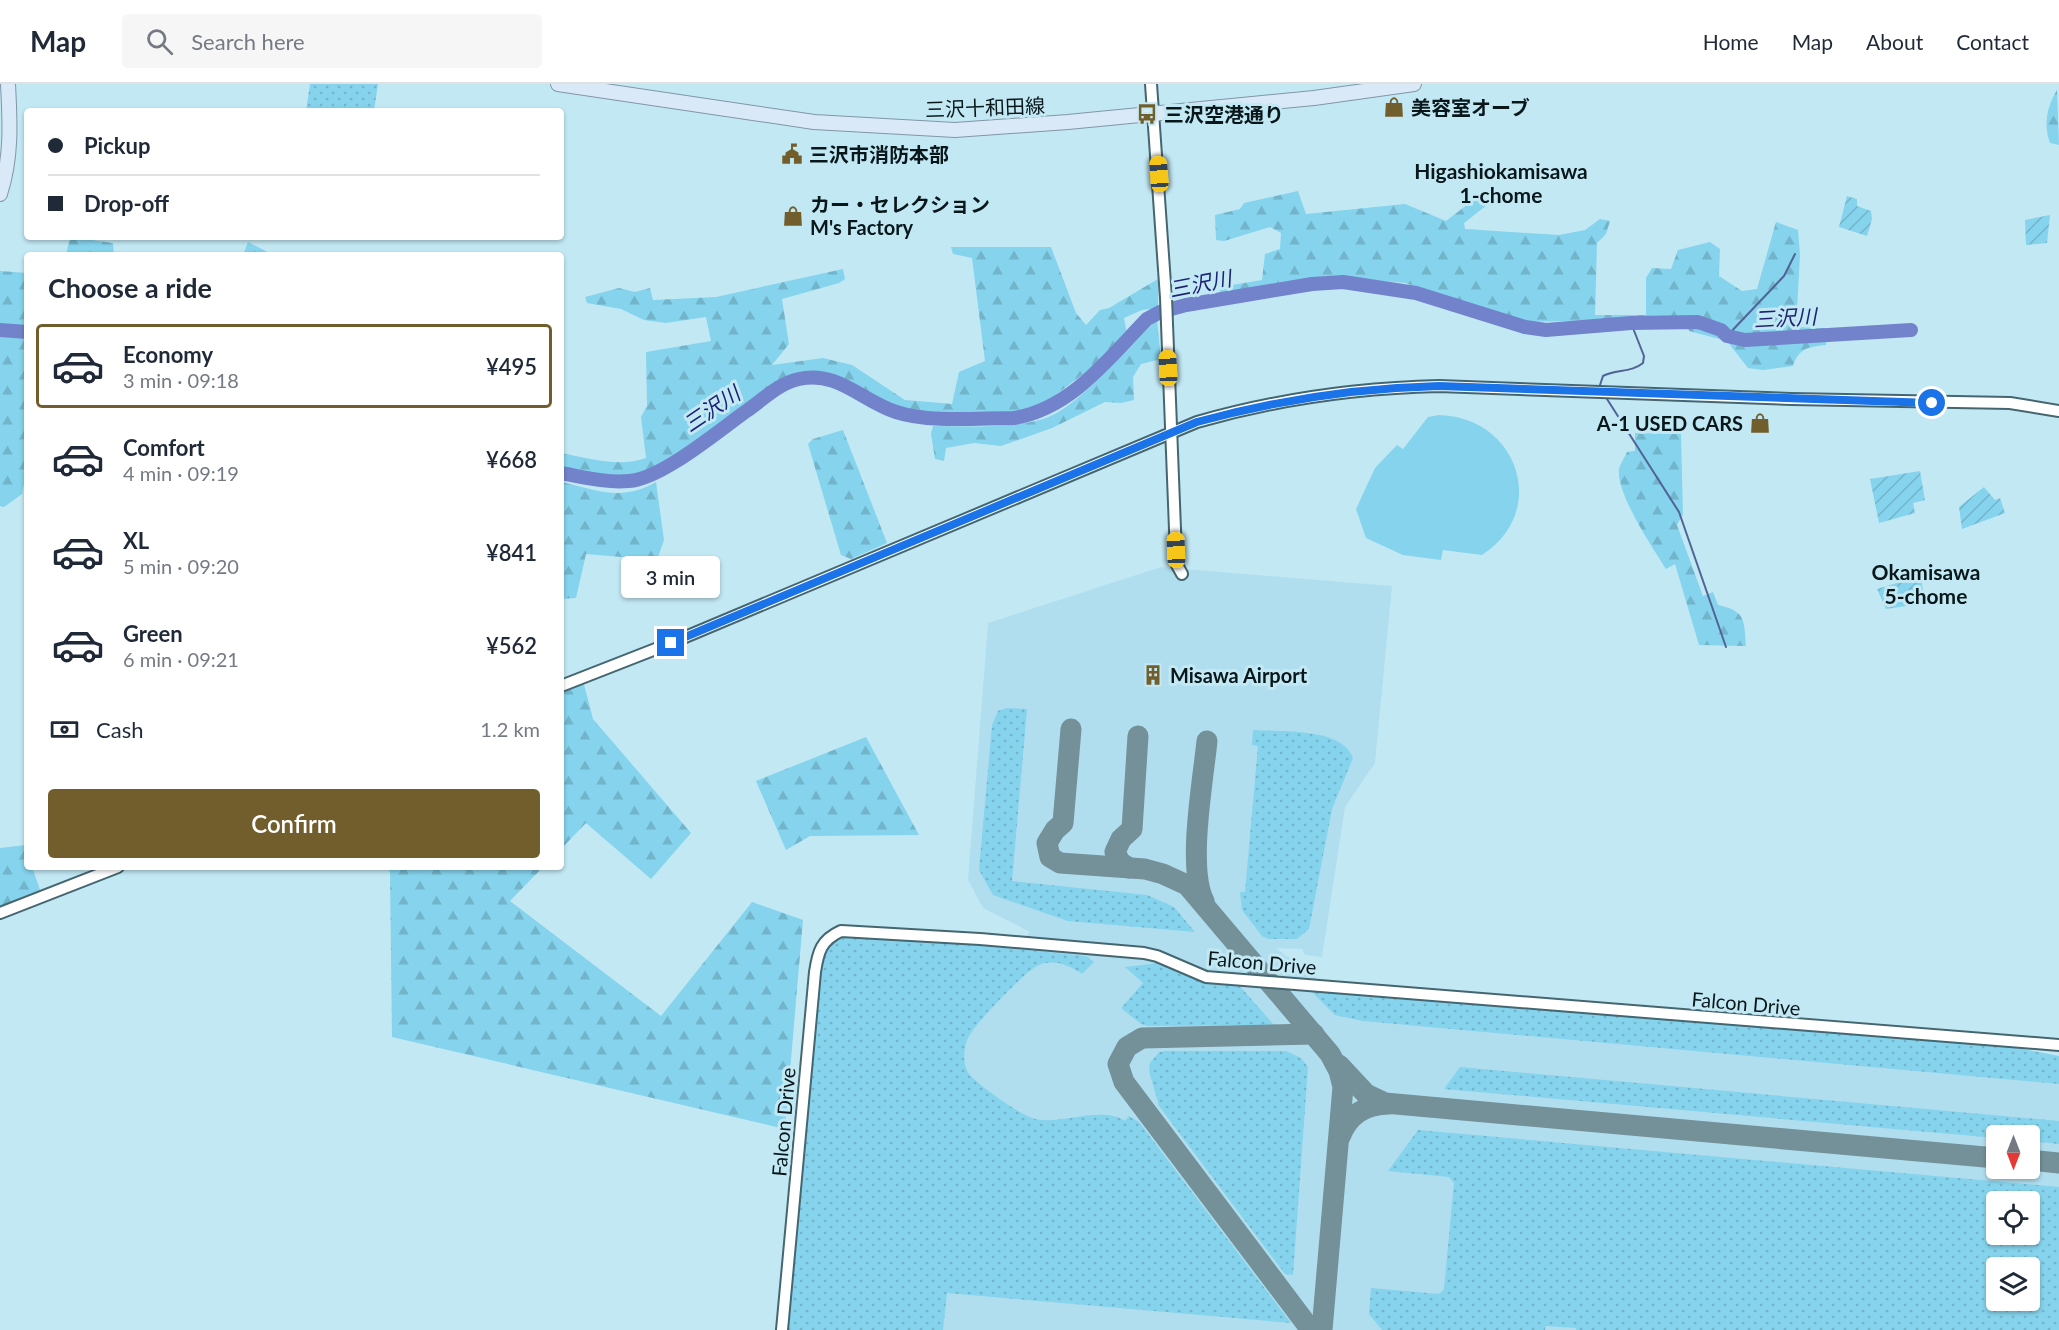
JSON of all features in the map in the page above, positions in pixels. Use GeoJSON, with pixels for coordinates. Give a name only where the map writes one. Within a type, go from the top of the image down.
{"type":"FeatureCollection","features":[{"type":"Feature","properties":{"kind":"main road"},"geometry":{"type":"LineString","coordinates":[[0,194],[8,163],[11,137],[8,84]]}},
{"type":"Feature","properties":{"kind":"main road","name":"三沢十和田線"},"geometry":{"type":"LineString","coordinates":[[558,84],[766,116],[874,128],[962,129],[1314,98],[1414,84]]}},
{"type":"Feature","properties":{"kind":"street"},"geometry":{"type":"LineString","coordinates":[[1151,84],[1166,298],[1177,565],[1182,574]]}},
{"type":"Feature","properties":{"kind":"street"},"geometry":{"type":"LineString","coordinates":[[564,685],[1197,422],[1262,405],[1327,394],[1399,387],[2010,403],[2059,411]]}},
{"type":"Feature","properties":{"kind":"street"},"geometry":{"type":"LineString","coordinates":[[0,913],[110,870]]}},
{"type":"Feature","properties":{"kind":"street","name":"Falcon Drive"},"geometry":{"type":"LineString","coordinates":[[782,1330],[814,972],[820,949],[825,941],[841,931],[980,939],[1144,953],[1157,956],[1206,977],[2059,1045]]}},
{"type":"Feature","properties":{"kind":"shaded area","name":"Misawa Airport"},"geometry":{"type":"Polygon","coordinates":[[[1161,567],[1392,586],[1375,763],[1345,807],[1322,957],[1305,955],[1302,949],[1276,948],[1344,999],[2059,1069],[2059,1330],[810,1330],[828,1123],[1030,932],[983,908],[968,880],[988,623],[1161,567]]]}},
{"type":"Feature","properties":{"kind":"green space"},"geometry":{"type":"Polygon","coordinates":[[[310,84],[378,84],[374,108],[306,108],[310,84]]]}},
{"type":"Feature","properties":{"kind":"green space"},"geometry":{"type":"Polygon","coordinates":[[[2057,90],[2059,145],[2050,143],[2047,129],[2049,109],[2057,90]]]}},
{"type":"Feature","properties":{"kind":"green space"},"geometry":{"type":"Polygon","coordinates":[[[1298,191],[1306,214],[1405,204],[1446,221],[1481,194],[1491,198],[1487,205],[1464,223],[1465,229],[1559,235],[1585,230],[1600,219],[1610,221],[1606,234],[1597,243],[1595,315],[1646,315],[1646,278],[1652,268],[1671,269],[1678,250],[1710,242],[1720,249],[1719,276],[1742,291],[1757,289],[1776,222],[1798,230],[1800,255],[1796,327],[1847,329],[1848,333],[1827,335],[1826,345],[1801,352],[1793,366],[1763,370],[1748,368],[1727,341],[1689,331],[1687,318],[1526,322],[1405,283],[1328,276],[1220,294],[1220,287],[1262,280],[1265,254],[1280,249],[1281,233],[1270,227],[1224,241],[1216,240],[1215,215],[1240,209],[1244,203],[1298,191]]]}},
{"type":"Feature","properties":{"kind":"green space"},"geometry":{"type":"Polygon","coordinates":[[[1847,196],[1857,199],[1857,206],[1871,211],[1872,219],[1867,236],[1839,227],[1847,196]]]}},
{"type":"Feature","properties":{"kind":"green space"},"geometry":{"type":"Polygon","coordinates":[[[2050,215],[2047,243],[2026,245],[2025,220],[2050,215]]]}},
{"type":"Feature","properties":{"kind":"green space"},"geometry":{"type":"Polygon","coordinates":[[[69,240],[113,243],[114,252],[67,252],[69,240]]]}},
{"type":"Feature","properties":{"kind":"green space"},"geometry":{"type":"Polygon","coordinates":[[[248,242],[267,252],[244,252],[248,242]]]}},
{"type":"Feature","properties":{"kind":"green space"},"geometry":{"type":"Polygon","coordinates":[[[951,247],[1051,247],[1076,313],[1086,325],[1100,310],[1109,308],[1158,279],[1158,308],[1142,310],[1124,318],[1127,334],[1113,349],[1041,406],[1015,414],[906,411],[840,378],[819,373],[802,374],[765,391],[668,463],[640,473],[615,476],[564,470],[564,454],[615,462],[646,458],[641,417],[647,406],[646,352],[711,341],[706,317],[666,323],[644,320],[621,309],[587,303],[585,297],[619,288],[635,292],[650,288],[653,300],[716,297],[843,269],[845,279],[839,283],[782,299],[789,344],[772,365],[823,358],[852,365],[905,400],[952,404],[959,372],[985,361],[972,258],[953,254],[951,247]]]}},
{"type":"Feature","properties":{"kind":"green space"},"geometry":{"type":"Polygon","coordinates":[[[0,271],[24,273],[24,327],[0,325],[0,271]]]}},
{"type":"Feature","properties":{"kind":"green space"},"geometry":{"type":"Polygon","coordinates":[[[1157,320],[1161,359],[1141,364],[1133,377],[1134,400],[1121,403],[1105,402],[1052,428],[1001,446],[974,443],[946,448],[944,461],[935,459],[931,434],[933,426],[1016,424],[1043,419],[1057,413],[1087,390],[1157,320]]]}},
{"type":"Feature","properties":{"kind":"green space"},"geometry":{"type":"Polygon","coordinates":[[[0,336],[24,339],[24,484],[22,494],[4,507],[0,506],[0,336]]]}},
{"type":"Feature","properties":{"kind":"green space"},"geometry":{"type":"Polygon","coordinates":[[[1439,415],[1466,420],[1489,432],[1505,449],[1516,469],[1519,492],[1515,515],[1503,536],[1482,555],[1443,550],[1441,560],[1403,555],[1366,538],[1356,509],[1375,468],[1397,445],[1403,449],[1428,417],[1439,415]]]}},
{"type":"Feature","properties":{"kind":"green space"},"geometry":{"type":"Polygon","coordinates":[[[843,430],[887,543],[851,559],[841,555],[808,444],[813,439],[843,430]]]}},
{"type":"Feature","properties":{"kind":"green space"},"geometry":{"type":"Polygon","coordinates":[[[1635,433],[1681,434],[1683,514],[1677,525],[1703,596],[1713,592],[1718,605],[1739,614],[1744,623],[1746,646],[1699,645],[1675,564],[1666,569],[1636,520],[1623,492],[1619,469],[1627,452],[1635,451],[1635,433]]]}},
{"type":"Feature","properties":{"kind":"green space"},"geometry":{"type":"Polygon","coordinates":[[[1920,471],[1925,500],[1913,503],[1915,513],[1879,523],[1870,479],[1920,471]]]}},
{"type":"Feature","properties":{"kind":"green space"},"geometry":{"type":"Polygon","coordinates":[[[656,482],[664,540],[657,560],[586,554],[576,598],[564,599],[564,483],[598,491],[620,493],[632,492],[656,482]]]}},
{"type":"Feature","properties":{"kind":"green space"},"geometry":{"type":"Polygon","coordinates":[[[1984,487],[1995,500],[2000,498],[2005,513],[1962,529],[1959,507],[1984,487]]]}},
{"type":"Feature","properties":{"kind":"green space"},"geometry":{"type":"Polygon","coordinates":[[[1920,576],[1926,603],[1886,609],[1877,589],[1920,576]]]}},
{"type":"Feature","properties":{"kind":"green space"},"geometry":{"type":"Polygon","coordinates":[[[581,673],[593,719],[691,833],[651,879],[586,823],[564,846],[564,679],[581,673]]]}},
{"type":"Feature","properties":{"kind":"green space"},"geometry":{"type":"Polygon","coordinates":[[[1007,708],[1027,709],[1012,881],[1147,895],[1174,907],[1195,932],[1068,921],[993,895],[979,870],[992,725],[998,711],[1007,708]]]}},
{"type":"Feature","properties":{"kind":"green space"},"geometry":{"type":"Polygon","coordinates":[[[1253,730],[1324,736],[1347,748],[1353,758],[1332,809],[1309,929],[1297,939],[1268,939],[1262,936],[1242,910],[1240,892],[1245,892],[1258,746],[1252,745],[1253,730]]]}},
{"type":"Feature","properties":{"kind":"green space"},"geometry":{"type":"Polygon","coordinates":[[[866,737],[919,835],[810,836],[786,850],[756,781],[866,737]]]}},
{"type":"Feature","properties":{"kind":"green space"},"geometry":{"type":"Polygon","coordinates":[[[24,845],[24,870],[33,870],[40,890],[0,906],[0,848],[24,845]]]}},
{"type":"Feature","properties":{"kind":"green space"},"geometry":{"type":"Polygon","coordinates":[[[388,870],[540,870],[510,901],[661,1016],[752,902],[803,920],[785,1129],[392,1037],[388,870]]]}},
{"type":"Feature","properties":{"kind":"green space"},"geometry":{"type":"Polygon","coordinates":[[[845,937],[950,942],[1086,956],[1094,962],[1082,974],[1067,966],[1045,963],[1024,976],[973,1029],[964,1056],[967,1071],[1001,1100],[1035,1119],[1057,1120],[1105,1115],[1125,1121],[1129,1116],[1139,1122],[1291,1323],[947,1293],[943,1330],[787,1330],[821,964],[830,945],[845,937]]]}},
{"type":"Feature","properties":{"kind":"green space"},"geometry":{"type":"Polygon","coordinates":[[[1159,963],[1195,979],[1237,983],[1274,1025],[1148,1026],[1141,1024],[1121,1008],[1143,983],[1125,967],[1159,963]]]}},
{"type":"Feature","properties":{"kind":"green space"},"geometry":{"type":"Polygon","coordinates":[[[1309,989],[2012,1047],[2059,1056],[2059,1084],[1363,1021],[1335,1015],[1309,989]]]}},
{"type":"Feature","properties":{"kind":"green space"},"geometry":{"type":"Polygon","coordinates":[[[1286,1051],[1301,1058],[1308,1067],[1293,1275],[1285,1274],[1159,1106],[1149,1071],[1150,1063],[1159,1052],[1286,1051]]]}},
{"type":"Feature","properties":{"kind":"green space"},"geometry":{"type":"Polygon","coordinates":[[[1460,1067],[2059,1121],[2059,1144],[2040,1142],[2040,1125],[1986,1125],[1986,1137],[1444,1089],[1460,1067]]]}},
{"type":"Feature","properties":{"kind":"green space"},"geometry":{"type":"Polygon","coordinates":[[[1418,1130],[2059,1187],[2059,1330],[1576,1330],[1576,1328],[1546,1326],[1545,1330],[1382,1330],[1369,1314],[1371,1288],[1439,1294],[1444,1289],[1454,1183],[1449,1177],[1388,1171],[1418,1130]]]}},
{"type":"Feature","properties":{"kind":"waterway"},"geometry":{"type":"LineString","coordinates":[[1727,336],[1784,276],[1795,254]]}},
{"type":"Feature","properties":{"kind":"waterway","name":"三沢川"},"geometry":{"type":"LineString","coordinates":[[564,474],[612,481],[642,478],[672,464],[777,388],[791,381],[813,377],[849,388],[896,412],[923,418],[1014,418],[1035,413],[1071,393],[1088,380],[1147,319],[1160,312],[1186,305],[1312,284],[1343,282],[1416,293],[1525,327],[1546,330],[1631,323],[1698,322],[1721,330],[1727,336],[1745,340],[1911,330]]}},
{"type":"Feature","properties":{"kind":"waterway"},"geometry":{"type":"LineString","coordinates":[[1599,388],[1603,376],[1634,368],[1643,363],[1644,356],[1631,323]]}},
{"type":"Feature","properties":{"kind":"waterway","name":"三沢川"},"geometry":{"type":"LineString","coordinates":[[0,330],[24,332]]}},
{"type":"Feature","properties":{"kind":"waterway"},"geometry":{"type":"LineString","coordinates":[[1607,399],[1679,512],[1726,647]]}},
{"type":"Feature","properties":{"kind":"taxiway"},"geometry":{"type":"LineString","coordinates":[[1071,729],[1063,823],[1055,830],[1047,843],[1050,857],[1060,863],[1145,869],[1187,885],[1330,1054],[1339,1071],[1343,1087],[1322,1330]]}},
{"type":"Feature","properties":{"kind":"taxiway"},"geometry":{"type":"LineString","coordinates":[[1129,868],[1120,862],[1115,852],[1121,839],[1132,829],[1138,736]]}},
{"type":"Feature","properties":{"kind":"taxiway"},"geometry":{"type":"LineString","coordinates":[[1204,901],[1199,886],[1196,846],[1207,741]]}},
{"type":"Feature","properties":{"kind":"taxiway"},"geometry":{"type":"LineString","coordinates":[[1311,1330],[1124,1082],[1118,1064],[1127,1047],[1142,1038],[1314,1034]]}},
{"type":"Feature","properties":{"kind":"taxiway"},"geometry":{"type":"LineString","coordinates":[[1339,1065],[1366,1094],[1385,1103],[1986,1157]]}},
{"type":"Feature","properties":{"kind":"taxiway"},"geometry":{"type":"LineString","coordinates":[[1340,1137],[1343,1129],[1359,1112],[1373,1106],[1389,1104]]}},
{"type":"Feature","properties":{"kind":"taxiway"},"geometry":{"type":"LineString","coordinates":[[2040,1161],[2059,1163]]}},
{"type":"Feature","properties":{"kind":"place","name":"美容室オーブ"},"geometry":{"type":"Point","coordinates":[1394,107]}},
{"type":"Feature","properties":{"kind":"place","name":"三沢空港通り"},"geometry":{"type":"Point","coordinates":[1147,114]}},
{"type":"Feature","properties":{"kind":"place","name":"三沢市消防本部"},"geometry":{"type":"Point","coordinates":[792,154]}},
{"type":"Feature","properties":{"kind":"place","name":"カー・セレクション M's Factory"},"geometry":{"type":"Point","coordinates":[793,216]}},
{"type":"Feature","properties":{"kind":"place","name":"A-1 USED CARS"},"geometry":{"type":"Point","coordinates":[1760,423]}},
{"type":"Feature","properties":{"kind":"place","name":"Misawa Airport"},"geometry":{"type":"Point","coordinates":[1153,675]}},
{"type":"Feature","properties":{"kind":"district","name":"Higashiokamisawa 1-chome"},"geometry":{"type":"Point","coordinates":[1501,182]}},
{"type":"Feature","properties":{"kind":"district","name":"Okamisawa 5-chome"},"geometry":{"type":"Point","coordinates":[1926,583]}},
{"type":"Feature","properties":{"kind":"route"},"geometry":{"type":"LineString","coordinates":[[671,643],[1197,422],[1284,401],[1389,387],[1439,386],[1932,403]]}}]}
